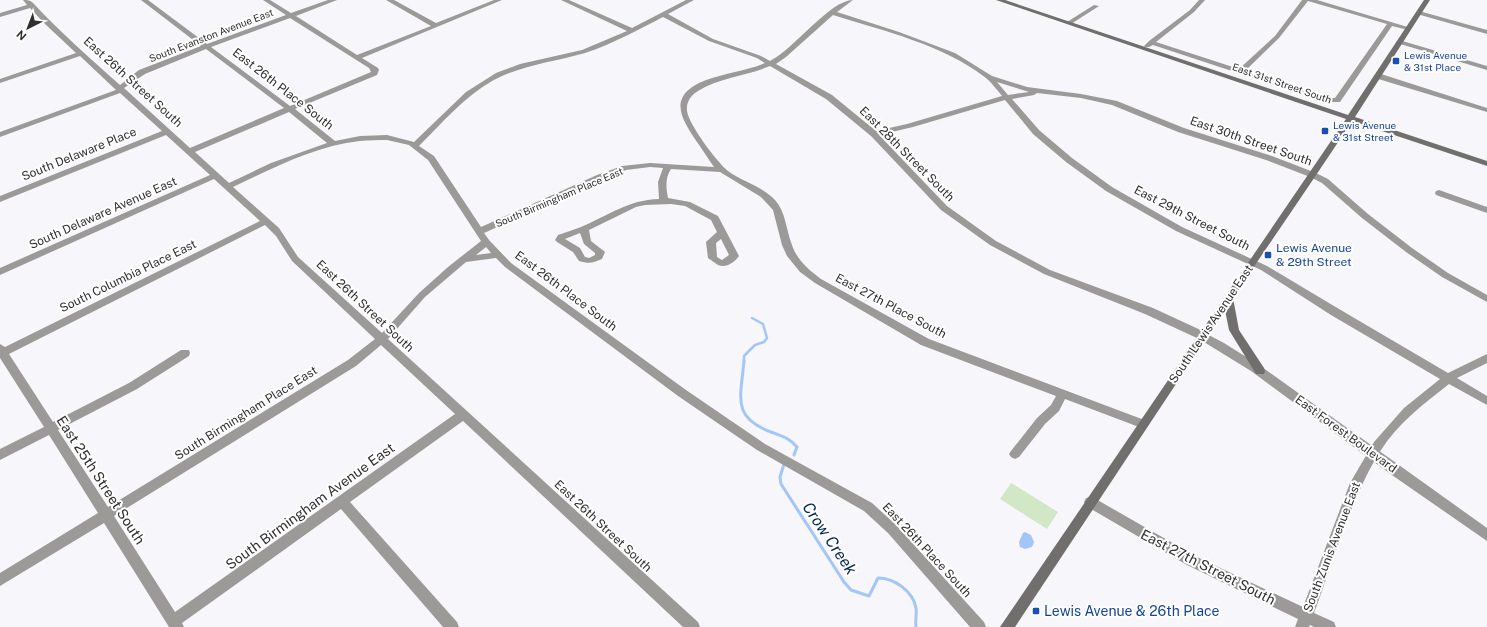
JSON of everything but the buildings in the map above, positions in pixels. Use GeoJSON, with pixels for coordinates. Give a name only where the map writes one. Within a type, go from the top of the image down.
{"type":"FeatureCollection","features":[{"type":"Feature","properties":{"kind":"main road","name":"East 31st Street South"},"geometry":{"type":"LineString","coordinates":[[999,0],[1487,164]]}},
{"type":"Feature","properties":{"kind":"main road","name":"South Lewis Avenue East"},"geometry":{"type":"LineString","coordinates":[[1007,627],[1228,298],[1313,175],[1427,0]]}},
{"type":"Feature","properties":{"kind":"main road"},"geometry":{"type":"LineString","coordinates":[[1228,298],[1234,330],[1260,371]]}},
{"type":"Feature","properties":{"kind":"street","name":"East 26th Street South"},"geometry":{"type":"LineString","coordinates":[[26,0],[46,22],[267,222],[280,235],[290,254],[694,627]]}},
{"type":"Feature","properties":{"kind":"street","name":"East 26th Place South"},"geometry":{"type":"LineString","coordinates":[[144,0],[333,144],[358,139],[381,138],[415,145],[431,158],[478,232],[496,255],[516,272],[682,393],[754,442],[779,458],[831,484],[868,507],[916,555],[979,627]]}},
{"type":"Feature","properties":{"kind":"street"},"geometry":{"type":"LineString","coordinates":[[190,151],[371,74],[375,70],[266,0]]}},
{"type":"Feature","properties":{"kind":"street","name":"South Evanston Avenue East"},"geometry":{"type":"LineString","coordinates":[[0,135],[121,89],[151,68],[334,0]]}},
{"type":"Feature","properties":{"kind":"street"},"geometry":{"type":"LineString","coordinates":[[389,0],[436,26]]}},
{"type":"Feature","properties":{"kind":"street"},"geometry":{"type":"LineString","coordinates":[[357,58],[499,0]]}},
{"type":"Feature","properties":{"kind":"street"},"geometry":{"type":"LineString","coordinates":[[564,0],[631,30]]}},
{"type":"Feature","properties":{"kind":"street"},"geometry":{"type":"LineString","coordinates":[[415,145],[466,97],[483,83],[496,75],[584,51],[631,30],[691,0]]}},
{"type":"Feature","properties":{"kind":"street"},"geometry":{"type":"LineString","coordinates":[[721,170],[684,118],[683,105],[685,99],[693,90],[705,84],[749,72],[784,56],[850,0]]}},
{"type":"Feature","properties":{"kind":"street"},"geometry":{"type":"LineString","coordinates":[[1144,49],[1171,26],[1192,11],[1202,0]]}},
{"type":"Feature","properties":{"kind":"street"},"geometry":{"type":"LineString","coordinates":[[1240,72],[1255,56],[1277,37],[1305,0]]}},
{"type":"Feature","properties":{"kind":"street"},"geometry":{"type":"LineString","coordinates":[[1310,0],[1408,28]]}},
{"type":"Feature","properties":{"kind":"street"},"geometry":{"type":"LineString","coordinates":[[0,15],[32,5]]}},
{"type":"Feature","properties":{"kind":"street"},"geometry":{"type":"LineString","coordinates":[[1069,24],[1096,6]]}},
{"type":"Feature","properties":{"kind":"street","name":"East 30th Street South"},"geometry":{"type":"LineString","coordinates":[[833,13],[953,54],[989,77],[1006,97],[1044,92]]}},
{"type":"Feature","properties":{"kind":"street"},"geometry":{"type":"LineString","coordinates":[[1419,13],[1487,32]]}},
{"type":"Feature","properties":{"kind":"street","name":"East 28th Street South"},"geometry":{"type":"LineString","coordinates":[[662,14],[701,35],[759,57],[829,97],[874,134],[944,208],[993,243],[1047,272],[1171,320],[1203,336]]}},
{"type":"Feature","properties":{"kind":"street","name":"East 31st Street South"},"geometry":{"type":"LineString","coordinates":[[1151,42],[1334,102],[1337,100],[1391,23]]}},
{"type":"Feature","properties":{"kind":"street"},"geometry":{"type":"LineString","coordinates":[[1399,42],[1487,68]]}},
{"type":"Feature","properties":{"kind":"street"},"geometry":{"type":"LineString","coordinates":[[0,81],[82,54]]}},
{"type":"Feature","properties":{"kind":"street"},"geometry":{"type":"LineString","coordinates":[[1378,76],[1487,110]]}},
{"type":"Feature","properties":{"kind":"street","name":"East 30th Street South"},"geometry":{"type":"LineString","coordinates":[[989,77],[1044,92],[1081,96],[1114,103],[1181,130],[1269,158],[1313,175],[1324,181],[1365,216],[1445,275],[1487,299]]}},
{"type":"Feature","properties":{"kind":"street"},"geometry":{"type":"LineString","coordinates":[[874,134],[920,123],[964,108],[1006,97]]}},
{"type":"Feature","properties":{"kind":"street","name":"East 29th Street South"},"geometry":{"type":"LineString","coordinates":[[1006,97],[1041,136],[1069,160],[1103,185],[1179,229],[1264,268],[1487,401]]}},
{"type":"Feature","properties":{"kind":"street","name":"South Delaware Place"},"geometry":{"type":"LineString","coordinates":[[0,199],[168,131]]}},
{"type":"Feature","properties":{"kind":"street"},"geometry":{"type":"LineString","coordinates":[[228,186],[291,157],[333,144]]}},
{"type":"Feature","properties":{"kind":"street"},"geometry":{"type":"LineString","coordinates":[[698,168],[712,158]]}},
{"type":"Feature","properties":{"kind":"street","name":"South Birmingham Place East"},"geometry":{"type":"LineString","coordinates":[[478,232],[600,177],[625,168],[650,165],[721,170]]}},
{"type":"Feature","properties":{"kind":"street"},"geometry":{"type":"LineString","coordinates":[[664,201],[661,178],[669,166]]}},
{"type":"Feature","properties":{"kind":"street","name":"East 27th Place South"},"geometry":{"type":"LineString","coordinates":[[721,170],[770,199],[780,215],[791,254],[803,270],[818,281],[925,342],[1143,424]]}},
{"type":"Feature","properties":{"kind":"street","name":"South Delaware Avenue East"},"geometry":{"type":"LineString","coordinates":[[0,272],[216,175]]}},
{"type":"Feature","properties":{"kind":"street"},"geometry":{"type":"LineString","coordinates":[[1439,193],[1487,210]]}},
{"type":"Feature","properties":{"kind":"street"},"geometry":{"type":"LineString","coordinates":[[584,229],[633,205],[645,202],[664,201],[687,204],[703,210],[717,220],[722,233]]}},
{"type":"Feature","properties":{"kind":"street","name":"South Columbia Place East"},"geometry":{"type":"LineString","coordinates":[[1,351],[267,222]]}},
{"type":"Feature","properties":{"kind":"street","name":"South Birmingham Place East"},"geometry":{"type":"LineString","coordinates":[[0,580],[341,370],[382,339],[422,295],[451,269],[486,242]]}},
{"type":"Feature","properties":{"kind":"street"},"geometry":{"type":"LineString","coordinates":[[464,259],[496,255]]}},
{"type":"Feature","properties":{"kind":"street","name":"East Forest Boulevard"},"geometry":{"type":"LineString","coordinates":[[1203,336],[1237,354],[1372,454],[1487,535]]}},
{"type":"Feature","properties":{"kind":"street","name":"East 25th Street South"},"geometry":{"type":"LineString","coordinates":[[1,351],[176,624]]}},
{"type":"Feature","properties":{"kind":"street"},"geometry":{"type":"LineString","coordinates":[[0,455],[133,386],[185,353]]}},
{"type":"Feature","properties":{"kind":"street","name":"South Zunis Avenue East"},"geometry":{"type":"LineString","coordinates":[[1304,621],[1356,483],[1372,454],[1387,433],[1408,411],[1447,378],[1487,358]]}},
{"type":"Feature","properties":{"kind":"street"},"geometry":{"type":"LineString","coordinates":[[1015,454],[1041,421],[1055,408],[1062,394]]}},
{"type":"Feature","properties":{"kind":"street","name":"South Birmingham Avenue East"},"geometry":{"type":"LineString","coordinates":[[176,624],[464,414]]}},
{"type":"Feature","properties":{"kind":"street"},"geometry":{"type":"LineString","coordinates":[[342,502],[452,627]]}},
{"type":"Feature","properties":{"kind":"street","name":"East 27th Street South"},"geometry":{"type":"LineString","coordinates":[[1090,502],[1152,539],[1304,621],[1329,627]]}},
{"type":"Feature","properties":{"kind":"green space"},"geometry":{"type":"Polygon","coordinates":[[[1011,483],[1058,512],[1047,529],[1000,499],[1011,483]]]}},
{"type":"Feature","properties":{"kind":"water"},"geometry":{"type":"Polygon","coordinates":[[[1025,532],[1031,535],[1034,542],[1032,547],[1025,549],[1020,547],[1019,542],[1023,533],[1025,532]]]}},
{"type":"Feature","properties":{"kind":"waterway","name":"Crow Creek"},"geometry":{"type":"LineString","coordinates":[[744,361],[744,356],[755,345],[764,342],[767,338],[763,324],[752,318]]}},
{"type":"Feature","properties":{"kind":"waterway","name":"Crow Creek"},"geometry":{"type":"LineString","coordinates":[[744,361],[741,385],[741,404],[744,412],[749,420],[758,426],[791,441],[797,447],[794,455]]}},
{"type":"Feature","properties":{"kind":"waterway","name":"Crow Creek"},"geometry":{"type":"LineString","coordinates":[[784,464],[780,477],[781,484],[844,582],[851,590],[869,596],[878,578],[890,580],[896,583],[907,591],[914,602],[916,608],[916,627]]}},
{"type":"Feature","properties":{"kind":"place","name":"Lewis Avenue & 31st Place"},"geometry":{"type":"Point","coordinates":[1396,61]}},
{"type":"Feature","properties":{"kind":"place","name":"Lewis Avenue & 31st Street"},"geometry":{"type":"Point","coordinates":[1325,131]}},
{"type":"Feature","properties":{"kind":"place","name":"Lewis Avenue & 29th Street"},"geometry":{"type":"Point","coordinates":[1268,255]}},
{"type":"Feature","properties":{"kind":"place","name":"Lewis Avenue & 26th Place"},"geometry":{"type":"Point","coordinates":[1036,611]}}]}
